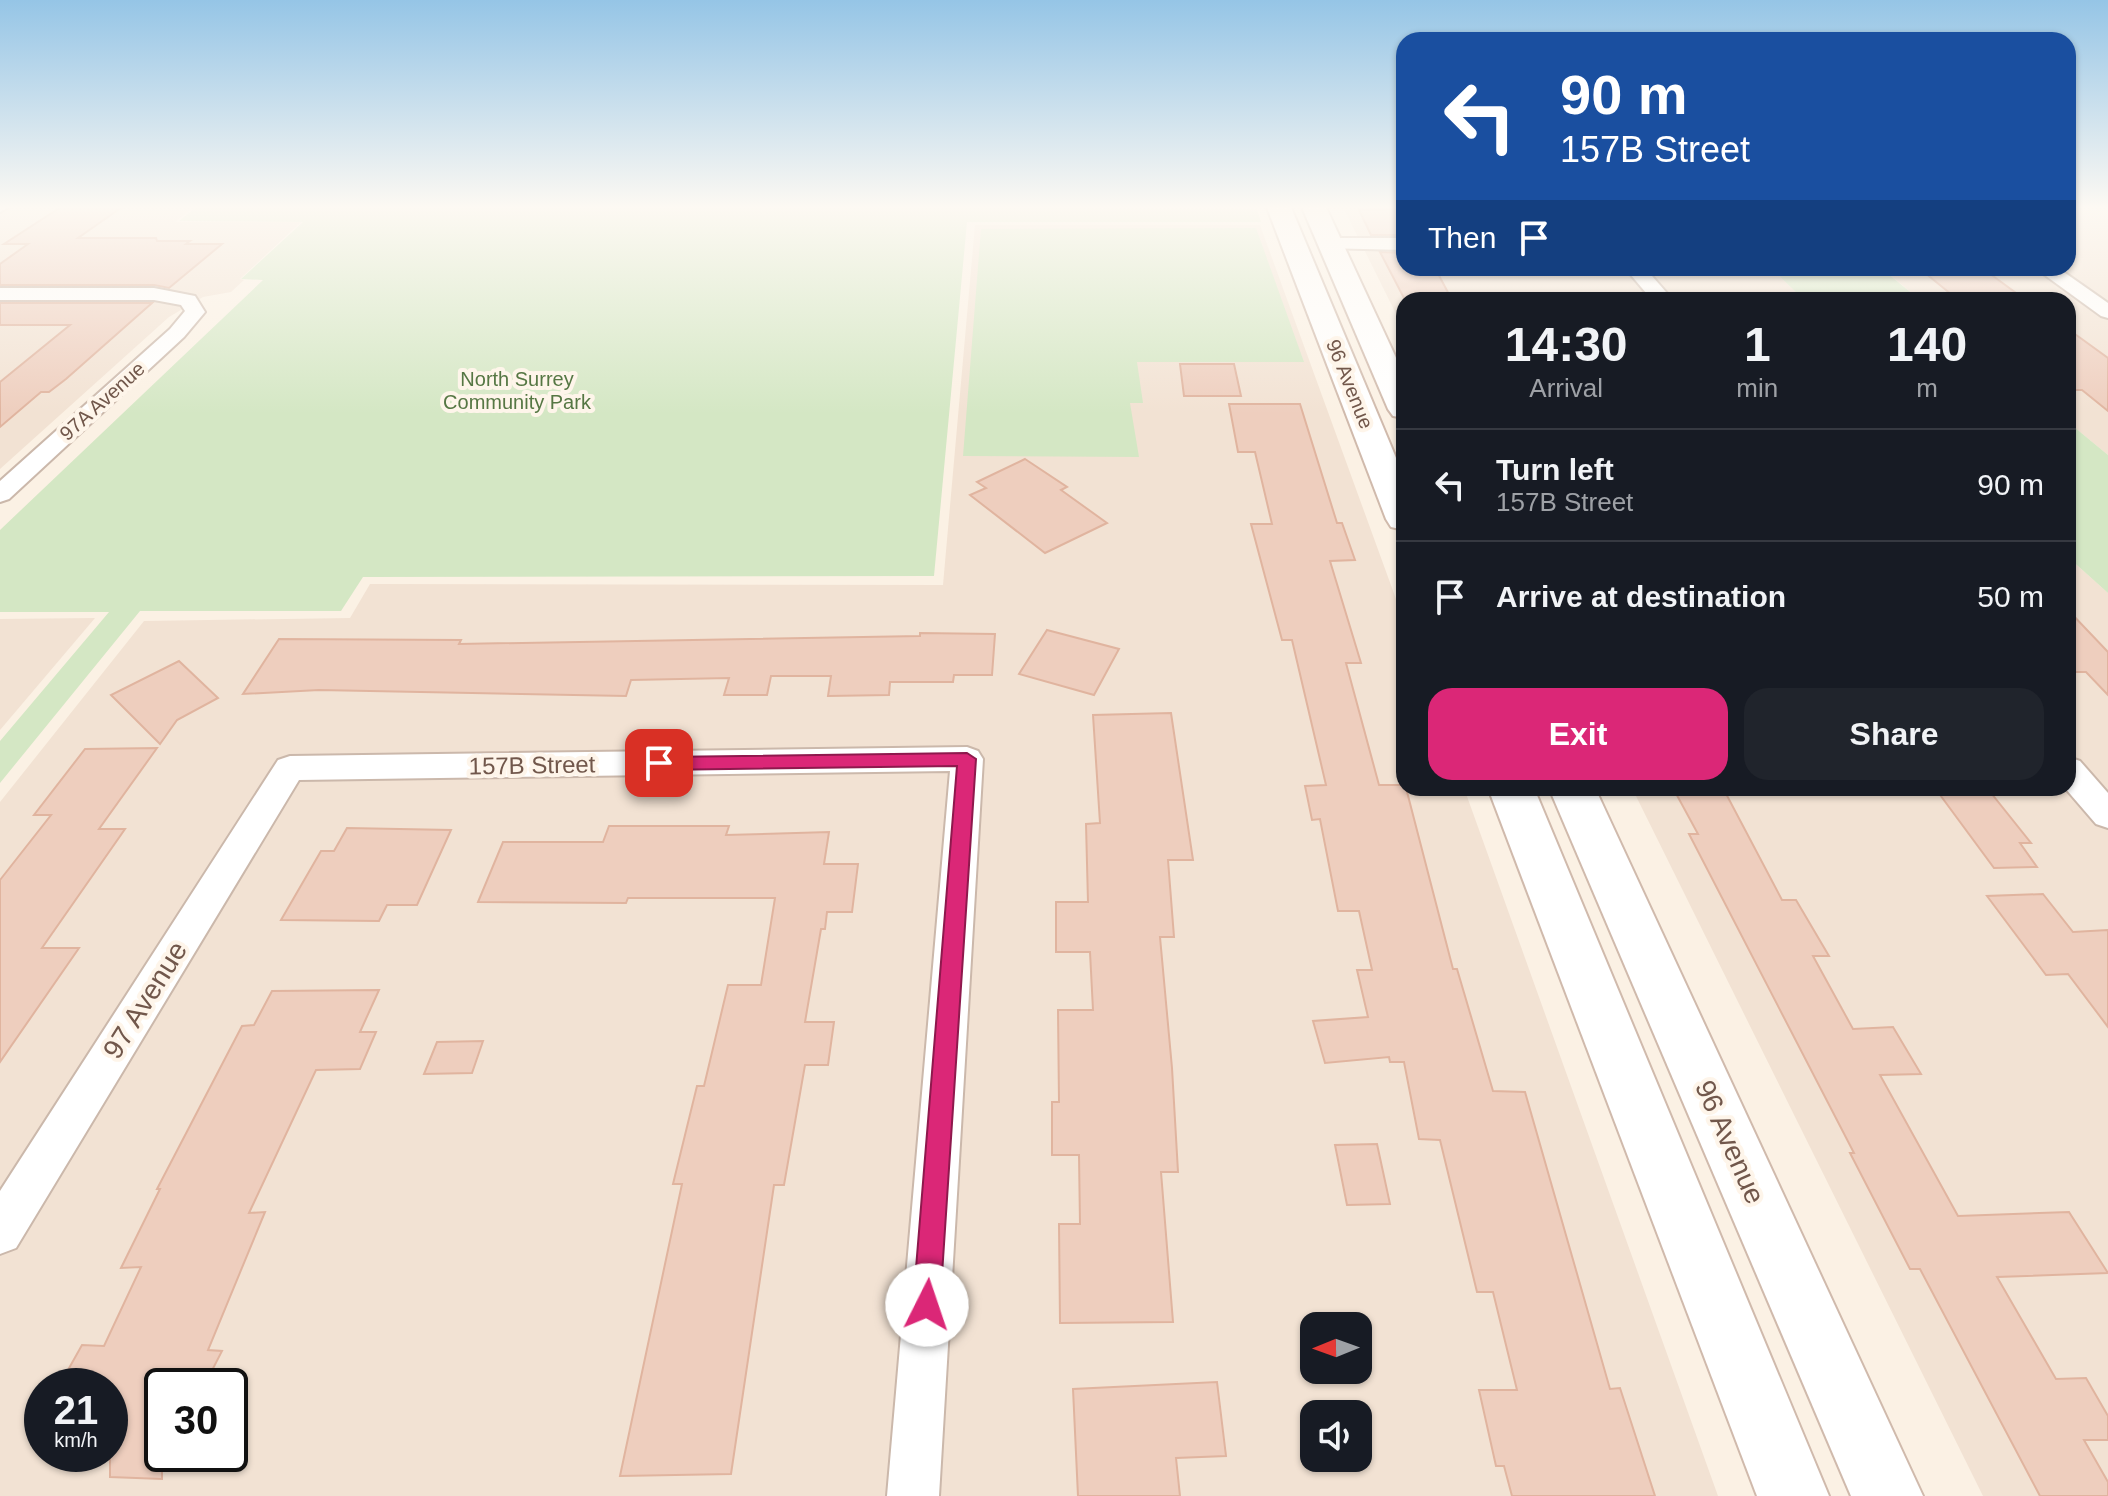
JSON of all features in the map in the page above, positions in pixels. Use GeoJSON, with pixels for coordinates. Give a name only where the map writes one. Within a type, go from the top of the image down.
{"type":"FeatureCollection","features":[{"type":"Feature","properties":{"kind":"main road","name":"96 Avenue"},"geometry":{"type":"LineString","coordinates":[[1306,275],[1396,499]]}},
{"type":"Feature","properties":{"kind":"main road","name":"96 Avenue"},"geometry":{"type":"LineString","coordinates":[[1344,275],[1396,391]]}},
{"type":"Feature","properties":{"kind":"main road"},"geometry":{"type":"LineString","coordinates":[[1514,796],[1793,1496]]}},
{"type":"Feature","properties":{"kind":"main road","name":"96 Avenue"},"geometry":{"type":"LineString","coordinates":[[1576,796],[1887,1496]]}},
{"type":"Feature","properties":{"kind":"street"},"geometry":{"type":"LineString","coordinates":[[1642,276],[1656,292]]}},
{"type":"Feature","properties":{"kind":"street"},"geometry":{"type":"LineString","coordinates":[[2056,276],[2108,312]]}},
{"type":"Feature","properties":{"kind":"street","name":"97A Avenue"},"geometry":{"type":"LineString","coordinates":[[0,294],[154,294],[180,297],[193,303],[195,312],[187,324],[0,494]]}},
{"type":"Feature","properties":{"kind":"street","name":"157B Street"},"geometry":{"type":"LineString","coordinates":[[290,768],[967,759],[913,1496]]}},
{"type":"Feature","properties":{"kind":"street","name":"97 Avenue"},"geometry":{"type":"LineString","coordinates":[[0,1232],[290,768]]}},
{"type":"Feature","properties":{"kind":"street"},"geometry":{"type":"LineString","coordinates":[[2076,778],[2108,815]]}},
{"type":"Feature","properties":{"kind":"shaded area"},"geometry":{"type":"Polygon","coordinates":[[[0,275],[244,275],[240,279],[244,280],[231,292],[203,297],[169,317],[0,469],[0,275]]]}},
{"type":"Feature","properties":{"kind":"shaded area"},"geometry":{"type":"Polygon","coordinates":[[[971,275],[1278,275],[1396,599],[1396,796],[1467,796],[1718,1496],[0,1496],[0,802],[144,621],[350,618],[370,584],[943,585],[971,275]]]}},
{"type":"Feature","properties":{"kind":"shaded area"},"geometry":{"type":"Polygon","coordinates":[[[1377,275],[1779,276],[1796,292],[1396,292],[1396,314],[1377,275]]]}},
{"type":"Feature","properties":{"kind":"shaded area"},"geometry":{"type":"Polygon","coordinates":[[[2108,275],[2108,455],[2076,429],[2076,292],[1910,292],[1892,276],[2108,275]]]}},
{"type":"Feature","properties":{"kind":"shaded area"},"geometry":{"type":"Polygon","coordinates":[[[2076,564],[2108,593],[2108,1496],[1983,1496],[1636,796],[2076,796],[2076,564]]]}},
{"type":"Feature","properties":{"kind":"shaded area"},"geometry":{"type":"Polygon","coordinates":[[[95,618],[0,730],[0,619],[95,618]]]}},
{"type":"Feature","properties":{"kind":"green space","name":"North Surrey Community Park"},"geometry":{"type":"Polygon","coordinates":[[[246,275],[962,275],[934,576],[363,577],[341,611],[140,611],[0,783],[0,741],[109,612],[0,612],[0,530],[263,280],[241,279],[246,275]]]}},
{"type":"Feature","properties":{"kind":"green space"},"geometry":{"type":"Polygon","coordinates":[[[977,275],[1273,275],[1304,362],[1137,362],[1143,403],[1130,403],[1139,457],[963,456],[977,275]]]}},
{"type":"Feature","properties":{"kind":"green space"},"geometry":{"type":"Polygon","coordinates":[[[1779,276],[1891,276],[1910,292],[1796,292],[1779,276]]]}},
{"type":"Feature","properties":{"kind":"green space"},"geometry":{"type":"Polygon","coordinates":[[[2076,429],[2108,455],[2108,593],[2076,564],[2076,429]]]}},
{"type":"Feature","properties":{"kind":"building"},"geometry":{"type":"Polygon","coordinates":[[[0,275],[185,275],[169,288],[154,285],[0,285],[0,275]]]}},
{"type":"Feature","properties":{"kind":"building"},"geometry":{"type":"Polygon","coordinates":[[[1392,275],[1439,276],[1448,292],[1401,292],[1392,275]]]}},
{"type":"Feature","properties":{"kind":"building"},"geometry":{"type":"Polygon","coordinates":[[[1929,276],[1993,276],[2015,292],[1948,292],[1929,276]]]}},
{"type":"Feature","properties":{"kind":"building"},"geometry":{"type":"Polygon","coordinates":[[[0,303],[152,303],[66,379],[49,392],[41,392],[0,427],[0,382],[70,325],[0,325],[0,303]]]}},
{"type":"Feature","properties":{"kind":"building"},"geometry":{"type":"Polygon","coordinates":[[[2076,335],[2108,358],[2108,411],[2082,390],[2076,390],[2076,335]]]}},
{"type":"Feature","properties":{"kind":"building"},"geometry":{"type":"Polygon","coordinates":[[[1180,364],[1234,364],[1241,396],[1184,396],[1180,364]]]}},
{"type":"Feature","properties":{"kind":"building"},"geometry":{"type":"Polygon","coordinates":[[[1229,404],[1300,404],[1337,523],[1342,523],[1355,560],[1330,561],[1361,663],[1346,663],[1379,785],[1396,785],[1396,796],[1408,796],[1453,969],[1457,969],[1493,1091],[1525,1092],[1610,1389],[1620,1388],[1655,1496],[1512,1496],[1504,1466],[1496,1466],[1479,1390],[1517,1390],[1493,1292],[1477,1292],[1440,1140],[1419,1139],[1404,1062],[1390,1062],[1389,1057],[1325,1063],[1313,1021],[1368,1017],[1357,970],[1372,970],[1359,911],[1338,911],[1320,819],[1312,820],[1305,786],[1326,785],[1292,640],[1282,640],[1251,524],[1272,524],[1255,452],[1238,452],[1229,404]]]}},
{"type":"Feature","properties":{"kind":"building"},"geometry":{"type":"Polygon","coordinates":[[[1025,459],[1067,487],[1061,490],[1107,523],[1045,553],[970,495],[986,488],[977,482],[1025,459]]]}},
{"type":"Feature","properties":{"kind":"building"},"geometry":{"type":"Polygon","coordinates":[[[2076,618],[2108,652],[2108,695],[2086,672],[2076,672],[2076,618]]]}},
{"type":"Feature","properties":{"kind":"building"},"geometry":{"type":"Polygon","coordinates":[[[1047,630],[1119,649],[1094,695],[1019,674],[1047,630]]]}},
{"type":"Feature","properties":{"kind":"building"},"geometry":{"type":"Polygon","coordinates":[[[920,633],[995,634],[992,675],[954,675],[953,682],[890,682],[889,695],[828,696],[831,676],[771,676],[767,695],[724,695],[729,678],[631,680],[626,696],[319,690],[243,694],[279,639],[461,640],[459,644],[920,636],[920,633]]]}},
{"type":"Feature","properties":{"kind":"building"},"geometry":{"type":"Polygon","coordinates":[[[179,661],[218,698],[177,720],[160,744],[111,695],[179,661]]]}},
{"type":"Feature","properties":{"kind":"building"},"geometry":{"type":"Polygon","coordinates":[[[1171,713],[1193,860],[1168,860],[1174,937],[1160,937],[1178,1172],[1161,1172],[1173,1322],[1060,1323],[1059,1224],[1080,1224],[1079,1155],[1052,1155],[1052,1102],[1059,1102],[1058,1010],[1093,1010],[1090,952],[1056,952],[1056,902],[1088,902],[1086,824],[1100,823],[1093,715],[1171,713]]]}},
{"type":"Feature","properties":{"kind":"building"},"geometry":{"type":"Polygon","coordinates":[[[157,748],[99,829],[125,829],[42,948],[79,948],[0,1062],[0,880],[51,815],[34,815],[85,749],[157,748]]]}},
{"type":"Feature","properties":{"kind":"building"},"geometry":{"type":"Polygon","coordinates":[[[1677,796],[1727,796],[1782,900],[1796,900],[1829,956],[1813,956],[1853,1029],[1893,1027],[1921,1074],[1880,1075],[1958,1216],[2069,1212],[2108,1273],[1997,1277],[2056,1379],[2086,1378],[2108,1416],[2108,1440],[2084,1440],[2108,1482],[2108,1496],[2040,1496],[1920,1269],[1910,1269],[1850,1153],[1854,1153],[1689,834],[1698,834],[1677,796]]]}},
{"type":"Feature","properties":{"kind":"building"},"geometry":{"type":"Polygon","coordinates":[[[1941,796],[1993,796],[2031,843],[2020,843],[2037,867],[1994,868],[1941,796]]]}},
{"type":"Feature","properties":{"kind":"building"},"geometry":{"type":"Polygon","coordinates":[[[609,826],[729,826],[726,835],[829,832],[824,864],[858,864],[852,912],[827,912],[825,929],[821,929],[805,1022],[834,1022],[828,1065],[805,1065],[784,1185],[774,1185],[731,1474],[620,1476],[682,1184],[673,1184],[697,1086],[704,1086],[728,985],[761,985],[775,898],[628,898],[626,903],[478,902],[503,842],[603,842],[609,826]]]}},
{"type":"Feature","properties":{"kind":"building"},"geometry":{"type":"Polygon","coordinates":[[[347,828],[451,830],[417,905],[387,905],[379,921],[281,920],[321,851],[334,851],[347,828]]]}},
{"type":"Feature","properties":{"kind":"building"},"geometry":{"type":"Polygon","coordinates":[[[2043,894],[2073,932],[2108,930],[2108,1027],[2068,974],[2046,975],[1987,896],[2043,894]]]}},
{"type":"Feature","properties":{"kind":"building"},"geometry":{"type":"Polygon","coordinates":[[[379,990],[360,1032],[376,1032],[360,1069],[316,1070],[249,1213],[265,1212],[208,1350],[222,1351],[213,1368],[144,1368],[144,1472],[162,1472],[162,1479],[110,1477],[110,1472],[128,1472],[128,1368],[69,1368],[82,1345],[104,1346],[141,1267],[121,1268],[160,1189],[157,1189],[242,1026],[254,1025],[272,991],[379,990]]]}},
{"type":"Feature","properties":{"kind":"building"},"geometry":{"type":"Polygon","coordinates":[[[483,1041],[472,1073],[424,1074],[437,1042],[483,1041]]]}},
{"type":"Feature","properties":{"kind":"building"},"geometry":{"type":"Polygon","coordinates":[[[1377,1144],[1390,1204],[1347,1205],[1335,1145],[1377,1144]]]}},
{"type":"Feature","properties":{"kind":"building"},"geometry":{"type":"Polygon","coordinates":[[[1217,1382],[1226,1456],[1176,1458],[1180,1496],[1078,1496],[1073,1389],[1217,1382]]]}},
{"type":"Feature","properties":{"kind":"route"},"geometry":{"type":"LineString","coordinates":[[659,763],[967,759],[927,1305]]}}]}
